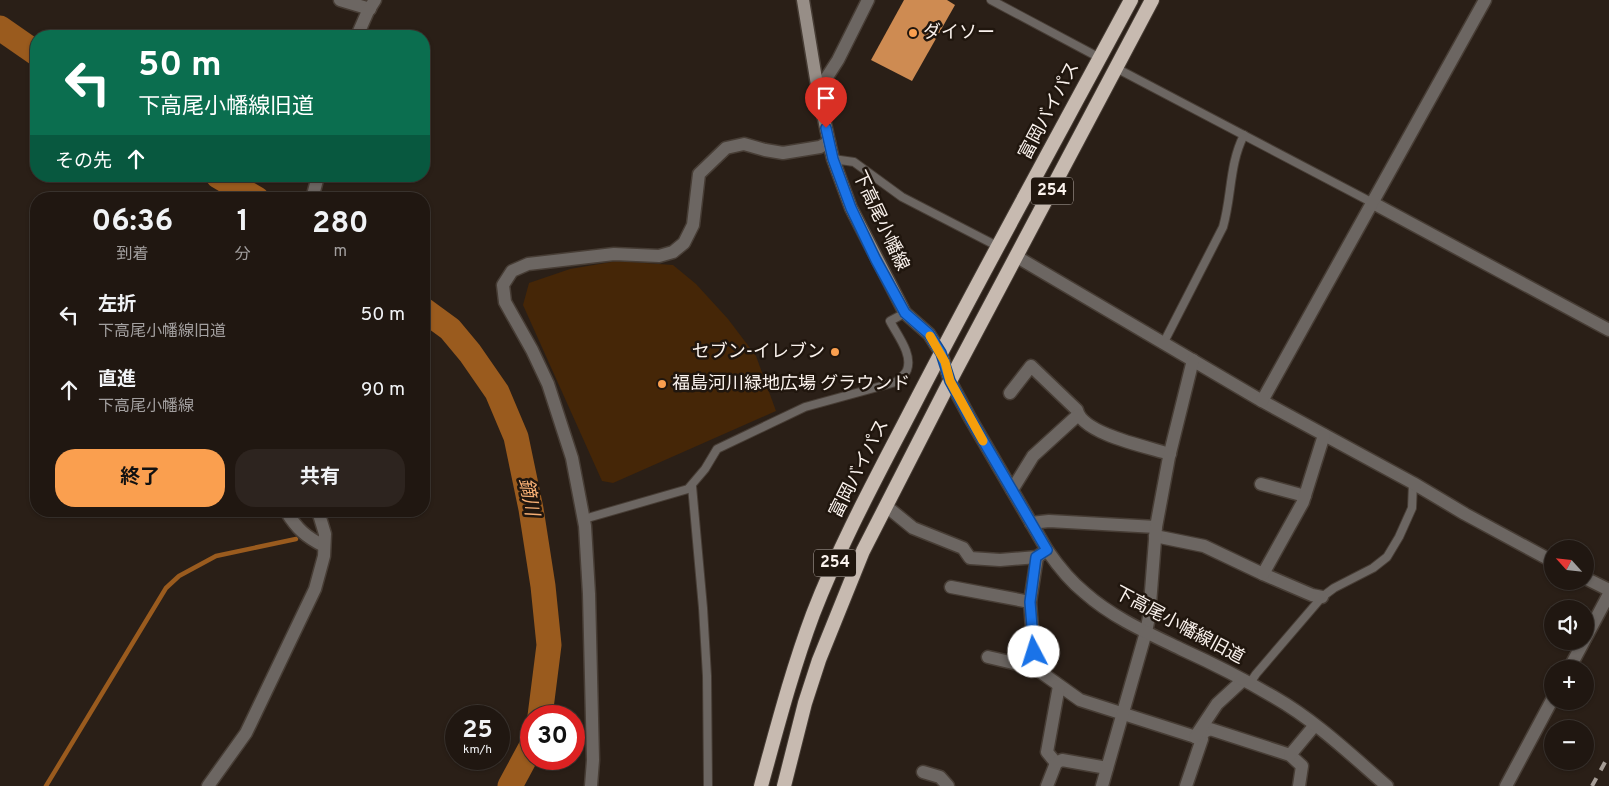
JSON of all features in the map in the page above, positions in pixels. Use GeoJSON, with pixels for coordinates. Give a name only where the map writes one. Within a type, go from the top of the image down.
{"type":"FeatureCollection","features":[{"type":"Feature","properties":{"kind":"highway","name":"富岡バイパス"},"geometry":{"type":"LineString","coordinates":[[761,786],[785,697],[817,604],[843,543],[866,495],[941,353],[1131,0]]}},
{"type":"Feature","properties":{"kind":"highway","name":"254"},"geometry":{"type":"LineString","coordinates":[[784,786],[805,703],[819,660],[856,568],[950,381],[1152,0]]}},
{"type":"Feature","properties":{"kind":"main road","name":"下高尾小幡線"},"geometry":{"type":"LineString","coordinates":[[803,0],[818,91],[833,159],[854,216],[905,313],[929,334],[941,353],[950,381]]}},
{"type":"Feature","properties":{"kind":"street"},"geometry":{"type":"LineString","coordinates":[[340,0],[372,4],[360,30]]}},
{"type":"Feature","properties":{"kind":"street"},"geometry":{"type":"LineString","coordinates":[[818,91],[838,60],[868,0]]}},
{"type":"Feature","properties":{"kind":"street"},"geometry":{"type":"LineString","coordinates":[[1262,401],[1484,0]]}},
{"type":"Feature","properties":{"kind":"street"},"geometry":{"type":"LineString","coordinates":[[591,786],[589,594],[584,519],[572,458],[548,384],[532,350],[505,302],[503,285],[512,271],[528,264],[614,254],[659,256],[673,252],[684,243],[692,225],[699,174],[726,148],[744,144],[783,153],[820,147],[829,142]]}},
{"type":"Feature","properties":{"kind":"street"},"geometry":{"type":"LineString","coordinates":[[1372,203],[1609,330]]}},
{"type":"Feature","properties":{"kind":"street"},"geometry":{"type":"LineString","coordinates":[[1017,257],[1262,401],[1544,557]]}},
{"type":"Feature","properties":{"kind":"street"},"geometry":{"type":"LineString","coordinates":[[1102,786],[1146,632],[1155,531],[1170,454],[1193,360]]}},
{"type":"Feature","properties":{"kind":"street"},"geometry":{"type":"LineString","coordinates":[[1010,393],[1031,366],[1077,410],[1080,419],[1098,431],[1170,454]]}},
{"type":"Feature","properties":{"kind":"street","name":"下高尾小幡線旧道"},"geometry":{"type":"LineString","coordinates":[[950,381],[1031,523],[1042,554],[1060,568],[1084,593],[1100,605],[1146,632],[1246,682],[1289,706],[1315,725],[1387,786]]}},
{"type":"Feature","properties":{"kind":"street"},"geometry":{"type":"LineString","coordinates":[[1012,490],[1032,456],[1078,415]]}},
{"type":"Feature","properties":{"kind":"street"},"geometry":{"type":"LineString","coordinates":[[1263,574],[1304,502],[1324,435]]}},
{"type":"Feature","properties":{"kind":"street"},"geometry":{"type":"LineString","coordinates":[[1261,484],[1305,496]]}},
{"type":"Feature","properties":{"kind":"street"},"geometry":{"type":"LineString","coordinates":[[886,506],[913,528],[962,548],[970,558],[1000,560],[1042,554],[1030,602],[1035,668]]}},
{"type":"Feature","properties":{"kind":"street"},"geometry":{"type":"LineString","coordinates":[[290,517],[307,537],[324,546]]}},
{"type":"Feature","properties":{"kind":"street"},"geometry":{"type":"LineString","coordinates":[[208,786],[246,733],[315,589],[324,556],[324,534],[320,517]]}},
{"type":"Feature","properties":{"kind":"street"},"geometry":{"type":"LineString","coordinates":[[1031,523],[1049,521],[1155,531],[1204,546],[1263,574],[1312,595],[1322,597]]}},
{"type":"Feature","properties":{"kind":"street"},"geometry":{"type":"LineString","coordinates":[[1594,583],[1609,592],[1594,621]]}},
{"type":"Feature","properties":{"kind":"street"},"geometry":{"type":"LineString","coordinates":[[951,587],[1030,602]]}},
{"type":"Feature","properties":{"kind":"street"},"geometry":{"type":"LineString","coordinates":[[988,657],[1035,668],[1080,700],[1121,715],[1202,739],[1186,786]]}},
{"type":"Feature","properties":{"kind":"street"},"geometry":{"type":"LineString","coordinates":[[1195,737],[1217,704],[1246,682]]}},
{"type":"Feature","properties":{"kind":"street"},"geometry":{"type":"LineString","coordinates":[[1056,763],[1047,752],[1059,686]]}},
{"type":"Feature","properties":{"kind":"street"},"geometry":{"type":"LineString","coordinates":[[1506,786],[1547,710]]}},
{"type":"Feature","properties":{"kind":"street"},"geometry":{"type":"LineString","coordinates":[[1290,755],[1315,725]]}},
{"type":"Feature","properties":{"kind":"street"},"geometry":{"type":"LineString","coordinates":[[1195,737],[1210,729],[1290,755],[1302,766],[1299,786]]}},
{"type":"Feature","properties":{"kind":"street"},"geometry":{"type":"LineString","coordinates":[[1047,786],[1056,763],[1062,760],[1108,768]]}},
{"type":"Feature","properties":{"kind":"street"},"geometry":{"type":"LineString","coordinates":[[923,772],[940,777],[948,786]]}},
{"type":"Feature","properties":{"kind":"lane"},"geometry":{"type":"LineString","coordinates":[[991,0],[1100,58]]}},
{"type":"Feature","properties":{"kind":"lane"},"geometry":{"type":"LineString","coordinates":[[1116,68],[1372,203]]}},
{"type":"Feature","properties":{"kind":"lane"},"geometry":{"type":"LineString","coordinates":[[1164,342],[1223,226],[1232,171],[1239,144],[1244,135]]}},
{"type":"Feature","properties":{"kind":"lane"},"geometry":{"type":"LineString","coordinates":[[833,159],[854,162],[902,197],[999,247]]}},
{"type":"Feature","properties":{"kind":"lane"},"geometry":{"type":"LineString","coordinates":[[584,519],[688,489],[705,469],[717,449],[792,412],[896,382],[906,372],[908,363],[906,350],[890,321],[905,313]]}},
{"type":"Feature","properties":{"kind":"lane"},"geometry":{"type":"LineString","coordinates":[[1246,682],[1256,674],[1322,597],[1334,588],[1373,568],[1387,558],[1412,508],[1413,483]]}},
{"type":"Feature","properties":{"kind":"lane"},"geometry":{"type":"LineString","coordinates":[[692,486],[703,608],[708,786]]}},
{"type":"Feature","properties":{"kind":"shaded area","name":"福島河川緑地広場 グラウンド"},"geometry":{"type":"Polygon","coordinates":[[[617,261],[673,265],[696,284],[728,319],[756,356],[776,411],[613,483],[602,481],[523,305],[529,283],[570,269],[617,261]]]}},
{"type":"Feature","properties":{"kind":"building","name":"ダイソー"},"geometry":{"type":"Polygon","coordinates":[[[904,0],[947,0],[955,5],[912,81],[871,60],[904,0]]]}},
{"type":"Feature","properties":{"kind":"waterway","name":"鏑川"},"geometry":{"type":"LineString","coordinates":[[0,28],[30,49]]}},
{"type":"Feature","properties":{"kind":"waterway","name":"鏑川"},"geometry":{"type":"LineString","coordinates":[[228,182],[245,192]]}},
{"type":"Feature","properties":{"kind":"waterway","name":"鏑川"},"geometry":{"type":"LineString","coordinates":[[430,314],[450,329],[470,353],[497,392],[516,437],[531,509],[543,586],[549,645],[541,705]]}},
{"type":"Feature","properties":{"kind":"waterway"},"geometry":{"type":"LineString","coordinates":[[46,786],[166,588],[179,576],[216,556],[296,539]]}},
{"type":"Feature","properties":{"kind":"waterway","name":"鏑川"},"geometry":{"type":"LineString","coordinates":[[510,786],[520,767]]}},
{"type":"Feature","properties":{"kind":"railway"},"geometry":{"type":"LineString","coordinates":[[1592,786],[1609,755]]}},
{"type":"Feature","properties":{"kind":"slow traffic"},"geometry":{"type":"LineString","coordinates":[[930,336],[945,362],[950,381],[983,441]]}},
{"type":"Feature","properties":{"kind":"place","name":"ダイソー"},"geometry":{"type":"Point","coordinates":[913,33]}},
{"type":"Feature","properties":{"kind":"place","name":"セブン-イレブン"},"geometry":{"type":"Point","coordinates":[835,352]}},
{"type":"Feature","properties":{"kind":"place","name":"福島河川緑地広場 グラウンド"},"geometry":{"type":"Point","coordinates":[662,384]}},
{"type":"Feature","properties":{"kind":"route"},"geometry":{"type":"LineString","coordinates":[[826,128],[833,159],[851,208],[876,260],[905,313],[929,334],[941,353],[950,381],[1047,550],[1036,557],[1030,602],[1034,652]]}}]}
